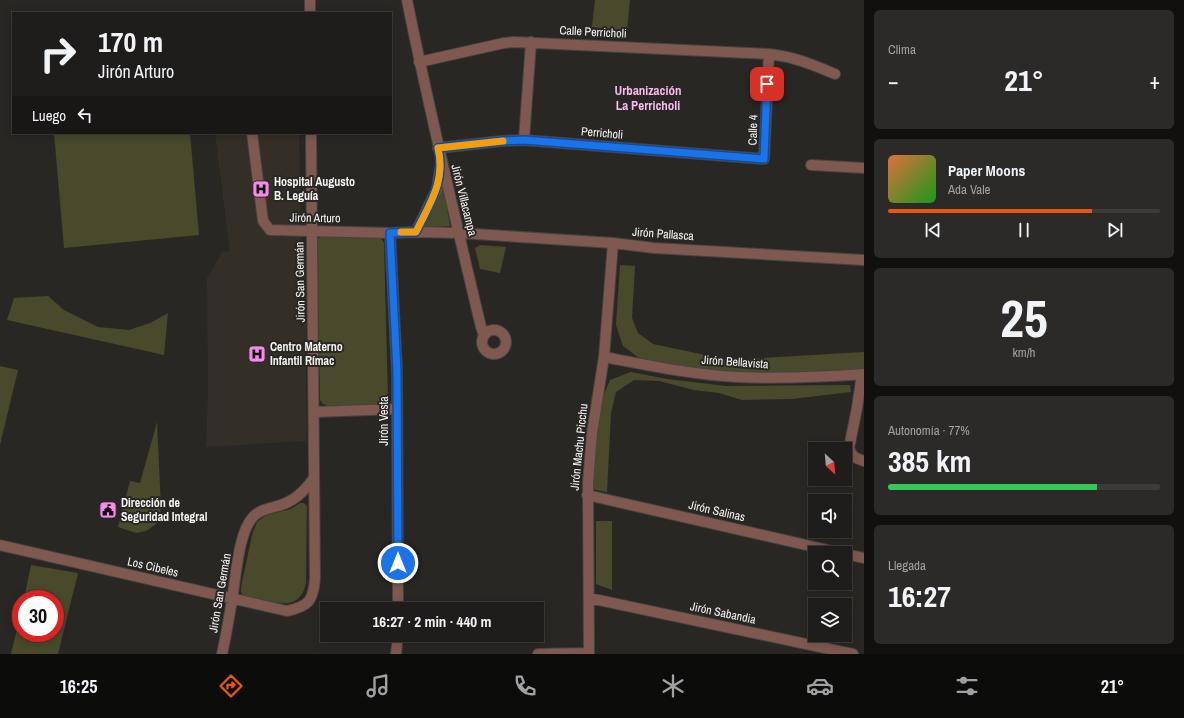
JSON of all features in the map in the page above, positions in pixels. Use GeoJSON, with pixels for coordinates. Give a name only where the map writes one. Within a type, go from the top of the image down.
{"type":"FeatureCollection","features":[{"type":"Feature","properties":{"kind":"street"},"geometry":{"type":"LineString","coordinates":[[310,0],[310,12]]}},
{"type":"Feature","properties":{"kind":"street","name":"Jirón Villacampa"},"geometry":{"type":"LineString","coordinates":[[407,0],[438,148],[484,335]]}},
{"type":"Feature","properties":{"kind":"street"},"geometry":{"type":"LineString","coordinates":[[524,140],[531,42]]}},
{"type":"Feature","properties":{"kind":"street","name":"Calle Perricholi"},"geometry":{"type":"LineString","coordinates":[[419,62],[504,43],[531,42],[789,56],[835,74]]}},
{"type":"Feature","properties":{"kind":"street","name":"Calle 4"},"geometry":{"type":"LineString","coordinates":[[764,159],[769,54]]}},
{"type":"Feature","properties":{"kind":"street","name":"Jirón Arturo"},"geometry":{"type":"LineString","coordinates":[[252,134],[263,220],[265,225],[270,230],[460,233]]}},
{"type":"Feature","properties":{"kind":"street","name":"Jirón San Germán"},"geometry":{"type":"LineString","coordinates":[[299,608],[310,600],[314,593],[315,579],[311,134]]}},
{"type":"Feature","properties":{"kind":"street","name":"Perricholi"},"geometry":{"type":"LineString","coordinates":[[438,148],[524,140],[764,159]]}},
{"type":"Feature","properties":{"kind":"street"},"geometry":{"type":"LineString","coordinates":[[416,232],[437,189],[440,176],[441,159]]}},
{"type":"Feature","properties":{"kind":"street"},"geometry":{"type":"LineString","coordinates":[[811,165],[864,168]]}},
{"type":"Feature","properties":{"kind":"street","name":"Jirón Vesta"},"geometry":{"type":"LineString","coordinates":[[390,233],[397,371],[398,602]]}},
{"type":"Feature","properties":{"kind":"street","name":"Jirón Pallasca"},"geometry":{"type":"LineString","coordinates":[[460,233],[613,243],[654,248],[864,260]]}},
{"type":"Feature","properties":{"kind":"street","name":"Jirón Machu Picchu"},"geometry":{"type":"LineString","coordinates":[[589,654],[587,495],[592,433],[604,357],[613,243]]}},
{"type":"Feature","properties":{"kind":"street","name":"Jirón Bellavista"},"geometry":{"type":"LineString","coordinates":[[604,357],[737,377],[781,378],[863,374]]}},
{"type":"Feature","properties":{"kind":"street"},"geometry":{"type":"LineString","coordinates":[[863,374],[849,448],[851,455],[864,461]]}},
{"type":"Feature","properties":{"kind":"street"},"geometry":{"type":"LineString","coordinates":[[314,412],[397,409]]}},
{"type":"Feature","properties":{"kind":"street","name":"Jirón San Germán"},"geometry":{"type":"LineString","coordinates":[[222,654],[243,538],[248,526],[254,516],[266,509],[282,505],[295,498],[305,490],[314,478]]}},
{"type":"Feature","properties":{"kind":"street","name":"Jirón Salinas"},"geometry":{"type":"LineString","coordinates":[[587,495],[810,546]]}},
{"type":"Feature","properties":{"kind":"street","name":"Los Cibeles"},"geometry":{"type":"LineString","coordinates":[[0,545],[287,611],[299,608]]}},
{"type":"Feature","properties":{"kind":"street"},"geometry":{"type":"LineString","coordinates":[[852,555],[864,558]]}},
{"type":"Feature","properties":{"kind":"street","name":"Jirón Sabandia"},"geometry":{"type":"LineString","coordinates":[[589,598],[853,654]]}},
{"type":"Feature","properties":{"kind":"street"},"geometry":{"type":"LineString","coordinates":[[396,654],[397,642]]}},
{"type":"Feature","properties":{"kind":"street"},"geometry":{"type":"LineString","coordinates":[[538,654],[589,654]]}},
{"type":"Feature","properties":{"kind":"shaded area","name":"Centro Materno Infantil Rímac"},"geometry":{"type":"Polygon","coordinates":[[[215,134],[299,134],[301,245],[306,246],[306,441],[206,447],[208,394],[207,278],[222,252],[230,251],[215,134]]]}},
{"type":"Feature","properties":{"kind":"green space"},"geometry":{"type":"Polygon","coordinates":[[[595,0],[630,0],[627,31],[592,27],[595,0]]]}},
{"type":"Feature","properties":{"kind":"green space"},"geometry":{"type":"Polygon","coordinates":[[[54,134],[190,134],[199,235],[64,248],[54,134]]]}},
{"type":"Feature","properties":{"kind":"green space"},"geometry":{"type":"Polygon","coordinates":[[[444,191],[450,226],[425,227],[425,221],[439,192],[444,191]]]}},
{"type":"Feature","properties":{"kind":"green space"},"geometry":{"type":"Polygon","coordinates":[[[325,234],[379,235],[384,243],[388,400],[384,404],[328,406],[320,400],[317,239],[325,234]]]}},
{"type":"Feature","properties":{"kind":"green space"},"geometry":{"type":"Polygon","coordinates":[[[480,245],[506,247],[500,273],[480,269],[475,248],[480,245]]]}},
{"type":"Feature","properties":{"kind":"green space"},"geometry":{"type":"Polygon","coordinates":[[[620,265],[635,266],[632,318],[638,333],[653,344],[729,360],[864,352],[864,370],[792,374],[708,372],[639,358],[623,346],[616,325],[620,265]]]}},
{"type":"Feature","properties":{"kind":"green space"},"geometry":{"type":"Polygon","coordinates":[[[48,296],[64,310],[98,327],[129,330],[150,323],[168,313],[164,355],[7,320],[14,298],[48,296]]]}},
{"type":"Feature","properties":{"kind":"green space"},"geometry":{"type":"Polygon","coordinates":[[[0,366],[18,370],[0,445],[0,366]]]}},
{"type":"Feature","properties":{"kind":"green space"},"geometry":{"type":"Polygon","coordinates":[[[631,372],[667,379],[726,386],[850,385],[851,392],[792,399],[742,400],[719,393],[694,390],[659,381],[634,380],[616,392],[611,413],[607,492],[591,489],[599,406],[610,380],[631,372]]]}},
{"type":"Feature","properties":{"kind":"green space"},"geometry":{"type":"Polygon","coordinates":[[[157,422],[161,509],[156,524],[146,531],[136,533],[118,527],[130,481],[140,483],[157,422]]]}},
{"type":"Feature","properties":{"kind":"green space"},"geometry":{"type":"Polygon","coordinates":[[[300,503],[304,503],[307,506],[306,583],[304,590],[296,600],[289,603],[244,597],[241,592],[241,587],[252,535],[257,522],[267,515],[291,509],[300,503]]]}},
{"type":"Feature","properties":{"kind":"green space"},"geometry":{"type":"Polygon","coordinates":[[[596,521],[612,521],[612,590],[596,584],[596,521]]]}},
{"type":"Feature","properties":{"kind":"green space"},"geometry":{"type":"Polygon","coordinates":[[[31,565],[78,573],[64,630],[64,590],[26,590],[31,565]]]}},
{"type":"Feature","properties":{"kind":"green space"},"geometry":{"type":"Polygon","coordinates":[[[14,642],[61,642],[58,654],[11,654],[14,642]]]}},
{"type":"Feature","properties":{"kind":"slow traffic"},"geometry":{"type":"LineString","coordinates":[[401,232],[416,232],[437,189],[439,184],[441,159],[438,148],[503,141]]}},
{"type":"Feature","properties":{"kind":"place","name":"Hospital Augusto B. Leguía"},"geometry":{"type":"Point","coordinates":[261,189]}},
{"type":"Feature","properties":{"kind":"place","name":"Centro Materno Infantil Rímac"},"geometry":{"type":"Point","coordinates":[257,354]}},
{"type":"Feature","properties":{"kind":"place","name":"Dirección de Seguridad Integral"},"geometry":{"type":"Point","coordinates":[108,510]}},
{"type":"Feature","properties":{"kind":"district","name":"Urbanización La Perricholi"},"geometry":{"type":"Point","coordinates":[648,98]}},
{"type":"Feature","properties":{"kind":"route"},"geometry":{"type":"LineString","coordinates":[[398,563],[397,371],[390,233],[416,232],[439,184],[441,159],[438,148],[524,140],[764,159],[767,84]]}}]}
